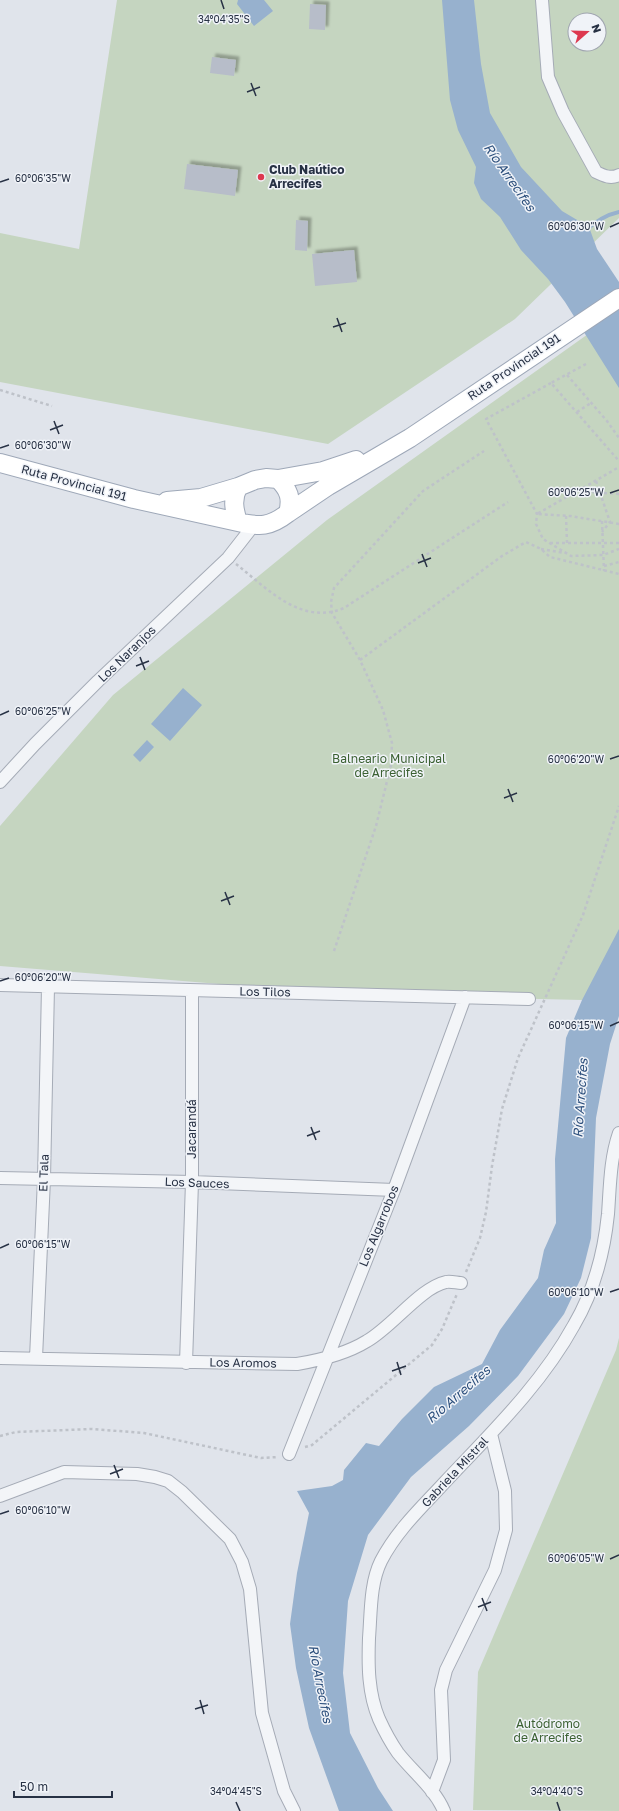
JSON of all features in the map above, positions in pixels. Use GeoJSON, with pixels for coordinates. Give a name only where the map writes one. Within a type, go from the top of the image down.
{"type":"FeatureCollection","features":[{"type":"Feature","properties":{"kind":"main road","name":"Ruta Provincial 191"},"geometry":{"type":"LineString","coordinates":[[288,513],[331,484],[410,438],[536,352],[619,298]]}},
{"type":"Feature","properties":{"kind":"main road","name":"Ruta Provincial 191"},"geometry":{"type":"LineString","coordinates":[[278,479],[330,469],[371,455],[410,438]]}},
{"type":"Feature","properties":{"kind":"main road","name":"Ruta Provincial 191"},"geometry":{"type":"LineString","coordinates":[[0,463],[148,502],[246,524]]}},
{"type":"Feature","properties":{"kind":"main road"},"geometry":{"type":"LineString","coordinates":[[278,479],[286,487],[290,495],[291,504],[288,513],[265,526],[246,524],[233,505],[234,496],[238,487],[255,480],[278,479]]}},
{"type":"Feature","properties":{"kind":"main road","name":"Ruta Provincial 191"},"geometry":{"type":"LineString","coordinates":[[148,502],[201,498],[238,487]]}},
{"type":"Feature","properties":{"kind":"street"},"geometry":{"type":"LineString","coordinates":[[542,0],[548,77],[553,92],[596,172],[605,176],[616,177],[619,175]]}},
{"type":"Feature","properties":{"kind":"street","name":"Los Naranjos"},"geometry":{"type":"LineString","coordinates":[[0,782],[35,744],[93,686],[228,558],[246,524]]}},
{"type":"Feature","properties":{"kind":"street","name":"Los Tilos"},"geometry":{"type":"LineString","coordinates":[[0,985],[529,999]]}},
{"type":"Feature","properties":{"kind":"street","name":"El Tala"},"geometry":{"type":"LineString","coordinates":[[36,1358],[44,1179],[48,987]]}},
{"type":"Feature","properties":{"kind":"street","name":"Jacarandá"},"geometry":{"type":"LineString","coordinates":[[186,1363],[192,1182],[192,991]]}},
{"type":"Feature","properties":{"kind":"street","name":"Los Algarrobos"},"geometry":{"type":"LineString","coordinates":[[289,1454],[394,1190],[465,997]]}},
{"type":"Feature","properties":{"kind":"street","name":"Gabriela Mistral"},"geometry":{"type":"LineString","coordinates":[[444,1811],[441,1804],[432,1792],[396,1751],[379,1718],[370,1683],[368,1656],[374,1585],[380,1562],[394,1539],[515,1408],[556,1355],[575,1325],[592,1291],[602,1253],[612,1161],[619,1133]]}},
{"type":"Feature","properties":{"kind":"street","name":"Los Sauces"},"geometry":{"type":"LineString","coordinates":[[0,1178],[192,1182],[394,1190]]}},
{"type":"Feature","properties":{"kind":"street","name":"Los Aromos"},"geometry":{"type":"LineString","coordinates":[[0,1358],[186,1363],[297,1364],[326,1359],[366,1342],[383,1331],[428,1290],[447,1282],[461,1283]]}},
{"type":"Feature","properties":{"kind":"street"},"geometry":{"type":"LineString","coordinates":[[432,1792],[444,1760],[441,1690],[446,1670],[496,1570],[506,1530],[505,1491],[491,1434]]}},
{"type":"Feature","properties":{"kind":"street"},"geometry":{"type":"LineString","coordinates":[[0,1496],[64,1472],[137,1474],[155,1477],[168,1481],[182,1492],[230,1539],[242,1562],[250,1589],[262,1713],[284,1791],[294,1811]]}},
{"type":"Feature","properties":{"kind":"path"},"geometry":{"type":"LineString","coordinates":[[586,364],[486,419],[537,514],[536,524],[543,539],[571,556],[604,555],[619,549]]}},
{"type":"Feature","properties":{"kind":"path"},"geometry":{"type":"LineString","coordinates":[[567,375],[607,420],[619,438]]}},
{"type":"Feature","properties":{"kind":"path"},"geometry":{"type":"LineString","coordinates":[[551,383],[619,461]]}},
{"type":"Feature","properties":{"kind":"path"},"geometry":{"type":"LineString","coordinates":[[0,390],[52,406]]}},
{"type":"Feature","properties":{"kind":"path"},"geometry":{"type":"LineString","coordinates":[[577,412],[591,403]]}},
{"type":"Feature","properties":{"kind":"path"},"geometry":{"type":"LineString","coordinates":[[334,951],[376,826],[391,765],[392,743],[383,710],[360,660],[332,613],[331,602],[334,588],[423,491],[484,451]]}},
{"type":"Feature","properties":{"kind":"path"},"geometry":{"type":"LineString","coordinates":[[537,514],[619,467]]}},
{"type":"Feature","properties":{"kind":"path"},"geometry":{"type":"LineString","coordinates":[[596,481],[610,522]]}},
{"type":"Feature","properties":{"kind":"path"},"geometry":{"type":"LineString","coordinates":[[577,492],[619,494]]}},
{"type":"Feature","properties":{"kind":"path"},"geometry":{"type":"LineString","coordinates":[[228,558],[284,601],[300,610],[321,614],[332,613],[344,608],[508,502]]}},
{"type":"Feature","properties":{"kind":"path"},"geometry":{"type":"LineString","coordinates":[[537,514],[566,516],[619,524]]}},
{"type":"Feature","properties":{"kind":"path"},"geometry":{"type":"LineString","coordinates":[[566,516],[567,543]]}},
{"type":"Feature","properties":{"kind":"path"},"geometry":{"type":"LineString","coordinates":[[602,521],[604,571]]}},
{"type":"Feature","properties":{"kind":"path"},"geometry":{"type":"LineString","coordinates":[[602,532],[610,522]]}},
{"type":"Feature","properties":{"kind":"path"},"geometry":{"type":"LineString","coordinates":[[360,660],[502,556],[526,542],[541,549],[566,553]]}},
{"type":"Feature","properties":{"kind":"path"},"geometry":{"type":"LineString","coordinates":[[550,543],[619,542]]}},
{"type":"Feature","properties":{"kind":"path"},"geometry":{"type":"LineString","coordinates":[[541,549],[550,557],[619,574]]}},
{"type":"Feature","properties":{"kind":"path"},"geometry":{"type":"LineString","coordinates":[[604,566],[619,562]]}},
{"type":"Feature","properties":{"kind":"green space","name":"Club Naútico Arrecifes"},"geometry":{"type":"Polygon","coordinates":[[[117,0],[619,0],[619,218],[515,319],[328,444],[0,382],[0,233],[79,249],[117,0]]]}},
{"type":"Feature","properties":{"kind":"green space","name":"Balneario Municipal de Arrecifes"},"geometry":{"type":"Polygon","coordinates":[[[619,312],[619,985],[582,1000],[340,994],[0,966],[0,826],[113,695],[327,520],[619,312]]]}},
{"type":"Feature","properties":{"kind":"green space","name":"Autódromo de Arrecifes"},"geometry":{"type":"Polygon","coordinates":[[[619,1338],[619,1811],[473,1810],[478,1672],[616,1350],[619,1338]]]}},
{"type":"Feature","properties":{"kind":"water"},"geometry":{"type":"Polygon","coordinates":[[[238,0],[264,0],[273,11],[254,26],[237,4],[238,0]]]}},
{"type":"Feature","properties":{"kind":"water","name":"Río Arrecifes"},"geometry":{"type":"Polygon","coordinates":[[[442,0],[474,0],[481,64],[490,113],[521,167],[562,211],[589,227],[597,249],[619,282],[619,388],[565,302],[548,279],[521,250],[500,217],[481,199],[474,183],[476,167],[458,130],[450,100],[442,0]]]}},
{"type":"Feature","properties":{"kind":"water"},"geometry":{"type":"Polygon","coordinates":[[[183,688],[202,705],[170,741],[151,724],[183,688]]]}},
{"type":"Feature","properties":{"kind":"water"},"geometry":{"type":"Polygon","coordinates":[[[147,740],[154,747],[140,762],[133,755],[147,740]]]}},
{"type":"Feature","properties":{"kind":"water","name":"Río Arrecifes"},"geometry":{"type":"Polygon","coordinates":[[[619,929],[619,1016],[610,1044],[596,1118],[591,1238],[581,1278],[564,1314],[518,1376],[469,1426],[411,1477],[368,1535],[348,1601],[343,1673],[350,1733],[378,1788],[393,1811],[339,1811],[309,1728],[296,1668],[290,1624],[297,1573],[309,1513],[297,1491],[332,1486],[343,1480],[344,1470],[366,1443],[379,1446],[402,1419],[434,1387],[482,1364],[500,1330],[538,1278],[544,1250],[556,1223],[555,1159],[566,1038],[582,1000],[619,929]]]}},
{"type":"Feature","properties":{"kind":"building"},"geometry":{"type":"Polygon","coordinates":[[[310,4],[326,5],[325,30],[309,29],[310,4]]]}},
{"type":"Feature","properties":{"kind":"building"},"geometry":{"type":"Polygon","coordinates":[[[212,57],[236,60],[234,76],[210,73],[212,57]]]}},
{"type":"Feature","properties":{"kind":"building"},"geometry":{"type":"Polygon","coordinates":[[[187,164],[238,170],[235,196],[184,189],[187,164]]]}},
{"type":"Feature","properties":{"kind":"building"},"geometry":{"type":"Polygon","coordinates":[[[296,220],[308,221],[307,251],[295,250],[296,220]]]}},
{"type":"Feature","properties":{"kind":"building"},"geometry":{"type":"Polygon","coordinates":[[[354,250],[357,282],[315,286],[312,254],[354,250]]]}},
{"type":"Feature","properties":{"kind":"waterway"},"geometry":{"type":"LineString","coordinates":[[585,231],[600,219],[619,212]]}},
{"type":"Feature","properties":{"kind":"place","name":"Club Naútico Arrecifes"},"geometry":{"type":"Point","coordinates":[261,177]}}]}
